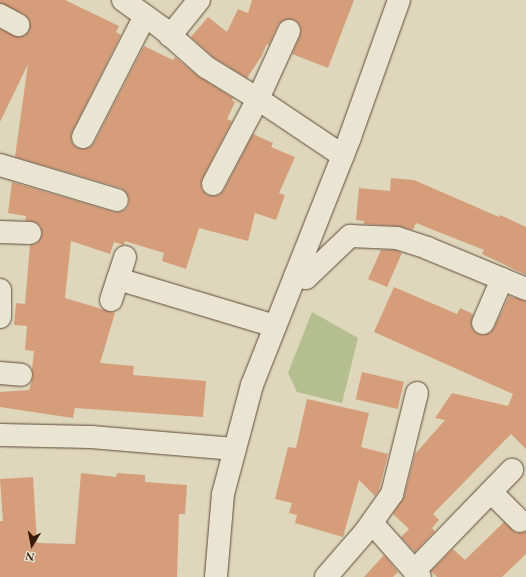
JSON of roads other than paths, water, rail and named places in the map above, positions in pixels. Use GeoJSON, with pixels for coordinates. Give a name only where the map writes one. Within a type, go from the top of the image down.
{"type":"FeatureCollection","features":[{"type":"Feature","properties":{"kind":"street"},"geometry":{"type":"LineString","coordinates":[[123,0],[170,36],[206,67],[258,99],[343,156]]}},
{"type":"Feature","properties":{"kind":"street"},"geometry":{"type":"LineString","coordinates":[[170,36],[199,0]]}},
{"type":"Feature","properties":{"kind":"street"},"geometry":{"type":"LineString","coordinates":[[216,577],[223,494],[252,385],[343,156],[399,0]]}},
{"type":"Feature","properties":{"kind":"street"},"geometry":{"type":"LineString","coordinates":[[83,137],[145,16]]}},
{"type":"Feature","properties":{"kind":"street"},"geometry":{"type":"LineString","coordinates":[[213,184],[258,99],[289,31]]}},
{"type":"Feature","properties":{"kind":"street"},"geometry":{"type":"LineString","coordinates":[[0,165],[117,200]]}},
{"type":"Feature","properties":{"kind":"street"},"geometry":{"type":"LineString","coordinates":[[0,232],[30,234]]}},
{"type":"Feature","properties":{"kind":"street"},"geometry":{"type":"LineString","coordinates":[[295,276],[306,278],[350,236],[397,238],[526,289]]}},
{"type":"Feature","properties":{"kind":"street"},"geometry":{"type":"LineString","coordinates":[[111,300],[125,257]]}},
{"type":"Feature","properties":{"kind":"street"},"geometry":{"type":"LineString","coordinates":[[118,279],[275,326]]}},
{"type":"Feature","properties":{"kind":"street"},"geometry":{"type":"LineString","coordinates":[[483,322],[502,279]]}},
{"type":"Feature","properties":{"kind":"street"},"geometry":{"type":"LineString","coordinates":[[0,290],[0,317]]}},
{"type":"Feature","properties":{"kind":"street"},"geometry":{"type":"LineString","coordinates":[[326,577],[372,523],[392,494],[417,393]]}},
{"type":"Feature","properties":{"kind":"street"},"geometry":{"type":"LineString","coordinates":[[0,434],[91,437],[235,449]]}},
{"type":"Feature","properties":{"kind":"street"},"geometry":{"type":"LineString","coordinates":[[372,523],[417,574],[512,470]]}},
{"type":"Feature","properties":{"kind":"street"},"geometry":{"type":"LineString","coordinates":[[491,492],[520,521]]}}]}
